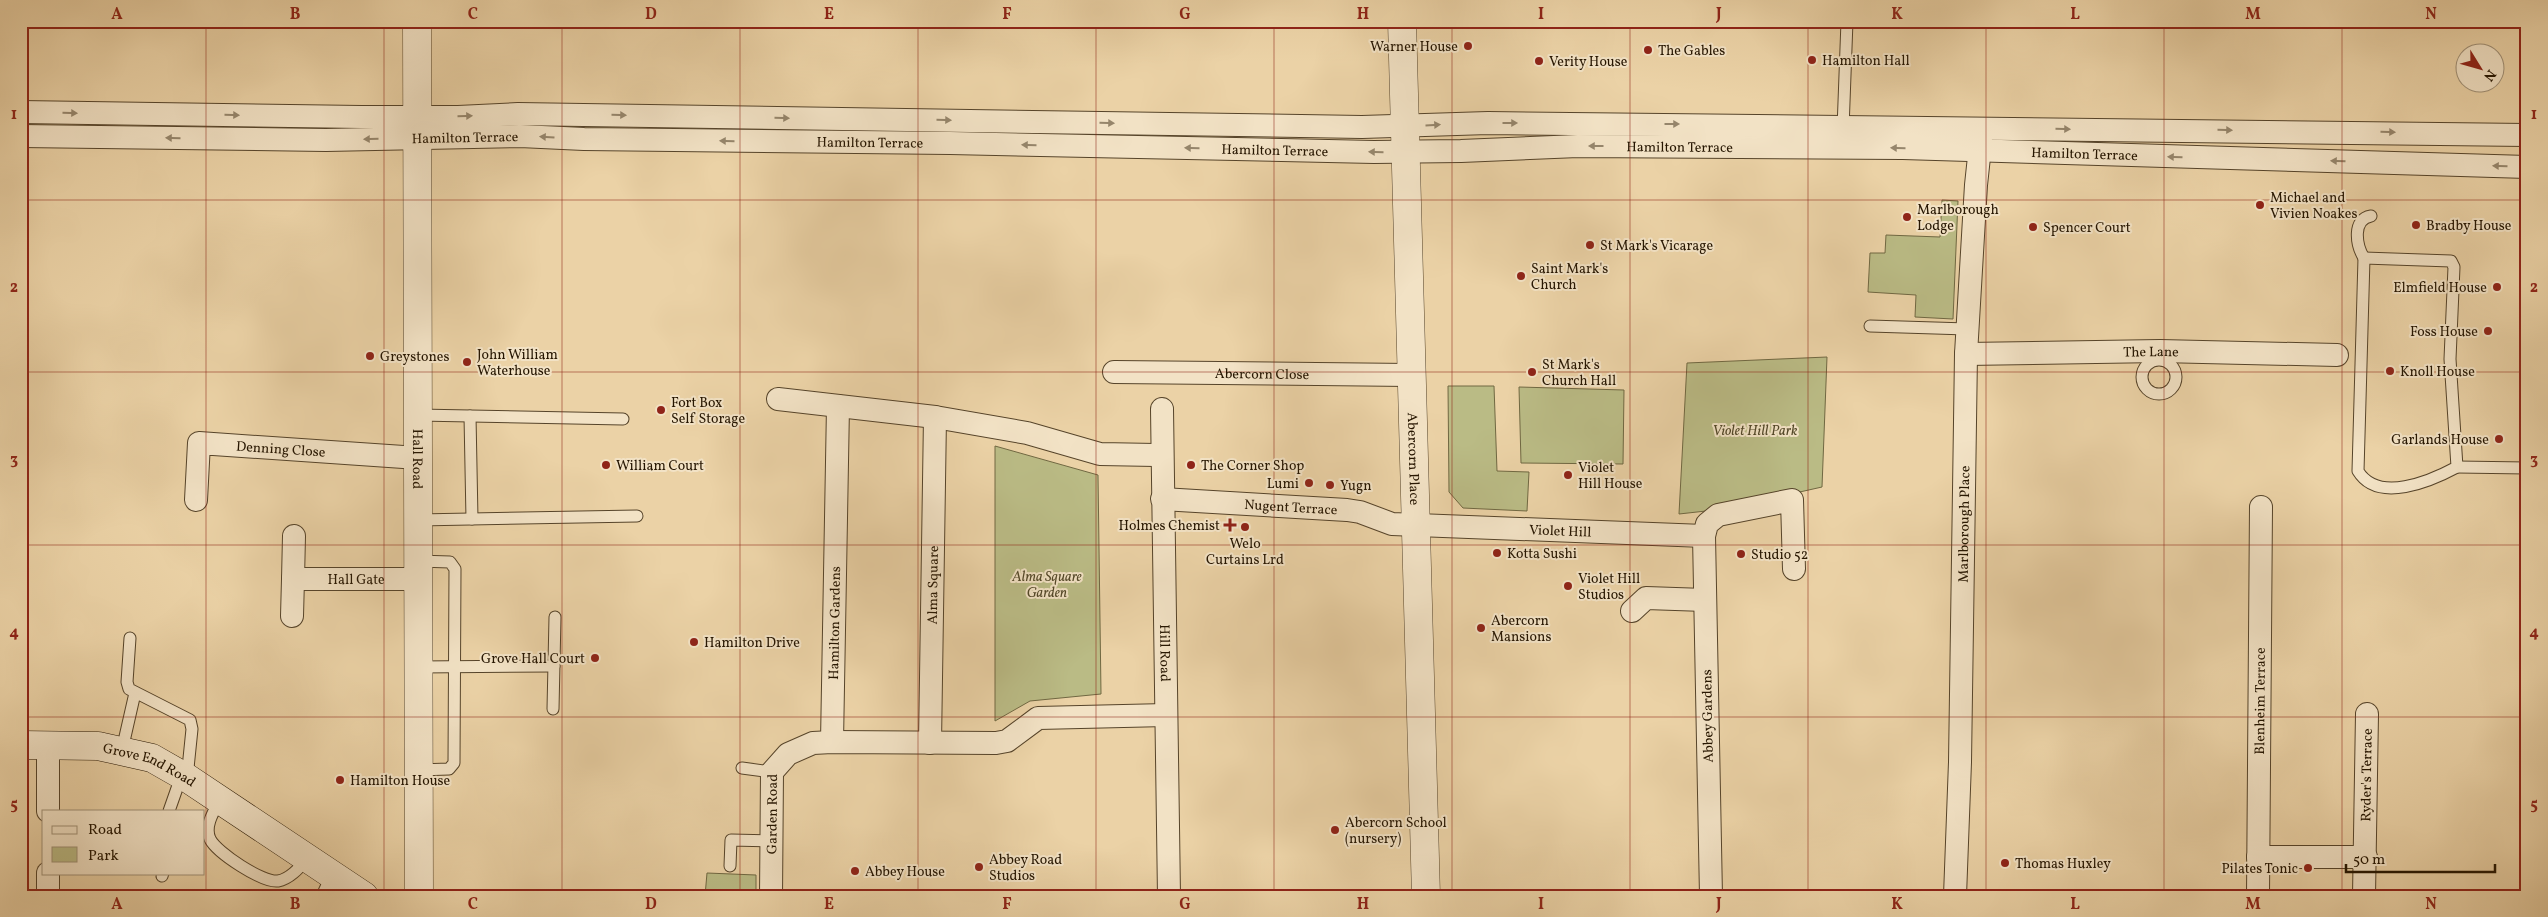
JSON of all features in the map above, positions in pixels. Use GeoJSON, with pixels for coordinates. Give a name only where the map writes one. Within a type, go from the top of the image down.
{"type":"FeatureCollection","features":[{"type":"Feature","properties":{"kind":"street","name":"Hall Road"},"geometry":{"type":"LineString","coordinates":[[417,21],[419,896]]}},
{"type":"Feature","properties":{"kind":"street","name":"Abercorn Place"},"geometry":{"type":"LineString","coordinates":[[1402,21],[1410,375],[1426,896]]}},
{"type":"Feature","properties":{"kind":"street","name":"Hamilton Terrace"},"geometry":{"type":"LineString","coordinates":[[21,112],[416,127],[520,136],[584,139],[950,143],[1406,139],[1488,123],[1843,126],[1981,141],[2527,167]]}},
{"type":"Feature","properties":{"kind":"street","name":"Hamilton Terrace"},"geometry":{"type":"LineString","coordinates":[[21,136],[416,127],[587,115],[1406,139],[1578,146],[1842,148],[1981,141],[2024,128],[2527,135]]}},
{"type":"Feature","properties":{"kind":"street","name":"Marlborough Place"},"geometry":{"type":"LineString","coordinates":[[1955,896],[1960,762],[1966,354],[1976,185],[1981,141]]}},
{"type":"Feature","properties":{"kind":"street","name":"The Lane"},"geometry":{"type":"LineString","coordinates":[[1966,354],[2337,355]]}},
{"type":"Feature","properties":{"kind":"street","name":"Abercorn Close"},"geometry":{"type":"LineString","coordinates":[[1114,372],[1410,375]]}},
{"type":"Feature","properties":{"kind":"street"},"geometry":{"type":"LineString","coordinates":[[778,399],[935,416],[1027,433],[1100,454],[1156,455],[1161,457]]}},
{"type":"Feature","properties":{"kind":"street","name":"Hamilton Gardens"},"geometry":{"type":"LineString","coordinates":[[832,742],[838,406]]}},
{"type":"Feature","properties":{"kind":"street","name":"Hill Road"},"geometry":{"type":"LineString","coordinates":[[1162,409],[1161,457],[1169,896]]}},
{"type":"Feature","properties":{"kind":"street","name":"Alma Square"},"geometry":{"type":"LineString","coordinates":[[930,743],[935,416]]}},
{"type":"Feature","properties":{"kind":"street","name":"Denning Close"},"geometry":{"type":"LineString","coordinates":[[196,500],[199,443],[418,458]]}},
{"type":"Feature","properties":{"kind":"street","name":"Nugent Terrace"},"geometry":{"type":"LineString","coordinates":[[1162,499],[1347,510],[1360,512],[1392,524],[1416,524]]}},
{"type":"Feature","properties":{"kind":"street"},"geometry":{"type":"LineString","coordinates":[[1704,536],[1707,524],[1718,515],[1792,500],[1794,569]]}},
{"type":"Feature","properties":{"kind":"street","name":"Blenheim Terrace"},"geometry":{"type":"LineString","coordinates":[[2258,896],[2260,507]]}},
{"type":"Feature","properties":{"kind":"street","name":"Violet Hill"},"geometry":{"type":"LineString","coordinates":[[1416,524],[1704,536]]}},
{"type":"Feature","properties":{"kind":"street"},"geometry":{"type":"LineString","coordinates":[[292,616],[294,536]]}},
{"type":"Feature","properties":{"kind":"street","name":"Abbey Gardens"},"geometry":{"type":"LineString","coordinates":[[1704,536],[1711,896]]}},
{"type":"Feature","properties":{"kind":"street","name":"Hall Gate"},"geometry":{"type":"LineString","coordinates":[[293,579],[418,570]]}},
{"type":"Feature","properties":{"kind":"street"},"geometry":{"type":"LineString","coordinates":[[1632,611],[1646,598],[1705,600]]}},
{"type":"Feature","properties":{"kind":"street"},"geometry":{"type":"LineString","coordinates":[[832,742],[996,744],[1007,741],[1038,718],[1166,714]]}},
{"type":"Feature","properties":{"kind":"street","name":"Ryder's Terrace"},"geometry":{"type":"LineString","coordinates":[[2364,896],[2367,714]]}},
{"type":"Feature","properties":{"kind":"street","name":"Garden Road"},"geometry":{"type":"LineString","coordinates":[[771,896],[772,772],[788,754],[800,747],[832,742]]}},
{"type":"Feature","properties":{"kind":"street"},"geometry":{"type":"LineString","coordinates":[[34,746],[48,810]]}},
{"type":"Feature","properties":{"kind":"street","name":"Grove End Road"},"geometry":{"type":"LineString","coordinates":[[34,746],[98,746],[152,758],[185,776],[308,858],[328,886],[364,896]]}},
{"type":"Feature","properties":{"kind":"street"},"geometry":{"type":"LineString","coordinates":[[2258,856],[2366,857]]}},
{"type":"Feature","properties":{"kind":"street"},"geometry":{"type":"LineString","coordinates":[[48,874],[48,896]]}},
{"type":"Feature","properties":{"kind":"lane"},"geometry":{"type":"LineString","coordinates":[[1842,148],[1847,21]]}},
{"type":"Feature","properties":{"kind":"lane"},"geometry":{"type":"LineString","coordinates":[[584,139],[587,115]]}},
{"type":"Feature","properties":{"kind":"lane"},"geometry":{"type":"LineString","coordinates":[[2371,216],[2363,217],[2360,220],[2357,246],[2364,258],[2358,471],[2363,480],[2371,485],[2412,486],[2432,480],[2457,467],[2527,468]]}},
{"type":"Feature","properties":{"kind":"lane"},"geometry":{"type":"LineString","coordinates":[[2364,258],[2451,261],[2454,268],[2450,359],[2457,467]]}},
{"type":"Feature","properties":{"kind":"lane"},"geometry":{"type":"LineString","coordinates":[[1870,326],[1967,329]]}},
{"type":"Feature","properties":{"kind":"lane"},"geometry":{"type":"LineString","coordinates":[[418,415],[623,419]]}},
{"type":"Feature","properties":{"kind":"lane"},"geometry":{"type":"LineString","coordinates":[[470,416],[472,519]]}},
{"type":"Feature","properties":{"kind":"lane"},"geometry":{"type":"LineString","coordinates":[[418,520],[636,516]]}},
{"type":"Feature","properties":{"kind":"lane"},"geometry":{"type":"LineString","coordinates":[[418,570],[450,562],[455,569],[454,762],[449,769],[418,770]]}},
{"type":"Feature","properties":{"kind":"lane"},"geometry":{"type":"LineString","coordinates":[[554,710],[556,617]]}},
{"type":"Feature","properties":{"kind":"lane"},"geometry":{"type":"LineString","coordinates":[[130,638],[127,682],[129,689],[190,720],[192,729],[185,776],[169,810]]}},
{"type":"Feature","properties":{"kind":"lane"},"geometry":{"type":"LineString","coordinates":[[419,667],[554,666]]}},
{"type":"Feature","properties":{"kind":"lane"},"geometry":{"type":"LineString","coordinates":[[122,750],[135,693]]}},
{"type":"Feature","properties":{"kind":"lane"},"geometry":{"type":"LineString","coordinates":[[742,768],[772,772]]}},
{"type":"Feature","properties":{"kind":"lane"},"geometry":{"type":"LineString","coordinates":[[220,800],[211,817],[208,828],[210,840],[246,869],[263,879],[279,881],[294,872],[308,858]]}},
{"type":"Feature","properties":{"kind":"lane"},"geometry":{"type":"LineString","coordinates":[[730,866],[731,840],[772,841]]}},
{"type":"Feature","properties":{"kind":"green space"},"geometry":{"type":"Polygon","coordinates":[[[1942,200],[1958,201],[1953,319],[1915,317],[1916,295],[1868,292],[1870,253],[1885,253],[1886,235],[1940,237],[1942,200]]]}},
{"type":"Feature","properties":{"kind":"green space","name":"Violet Hill Park"},"geometry":{"type":"Polygon","coordinates":[[[1827,357],[1822,487],[1724,509],[1679,514],[1687,363],[1827,357]]]}},
{"type":"Feature","properties":{"kind":"green space"},"geometry":{"type":"Polygon","coordinates":[[[1448,386],[1494,386],[1497,471],[1529,472],[1527,511],[1463,508],[1449,492],[1448,386]]]}},
{"type":"Feature","properties":{"kind":"green space"},"geometry":{"type":"Polygon","coordinates":[[[1519,387],[1624,390],[1623,464],[1521,463],[1519,387]]]}},
{"type":"Feature","properties":{"kind":"green space","name":"Alma Square Garden"},"geometry":{"type":"Polygon","coordinates":[[[995,446],[1098,475],[1101,694],[1030,701],[995,721],[995,446]]]}},
{"type":"Feature","properties":{"kind":"green space"},"geometry":{"type":"Polygon","coordinates":[[[707,873],[756,875],[756,896],[705,896],[707,873]]]}},
{"type":"Feature","properties":{"kind":"place","name":"Warner House"},"geometry":{"type":"Point","coordinates":[1468,46]}},
{"type":"Feature","properties":{"kind":"place","name":"The Gables"},"geometry":{"type":"Point","coordinates":[1648,50]}},
{"type":"Feature","properties":{"kind":"place","name":"Hamilton Hall"},"geometry":{"type":"Point","coordinates":[1812,60]}},
{"type":"Feature","properties":{"kind":"place","name":"Verity House"},"geometry":{"type":"Point","coordinates":[1539,61]}},
{"type":"Feature","properties":{"kind":"place","name":"Michael and Vivien Noakes"},"geometry":{"type":"Point","coordinates":[2260,205]}},
{"type":"Feature","properties":{"kind":"place","name":"Marlborough Lodge"},"geometry":{"type":"Point","coordinates":[1907,217]}},
{"type":"Feature","properties":{"kind":"place","name":"Bradby House"},"geometry":{"type":"Point","coordinates":[2416,225]}},
{"type":"Feature","properties":{"kind":"place","name":"Spencer Court"},"geometry":{"type":"Point","coordinates":[2033,227]}},
{"type":"Feature","properties":{"kind":"place","name":"St Mark's Vicarage"},"geometry":{"type":"Point","coordinates":[1590,245]}},
{"type":"Feature","properties":{"kind":"place","name":"Saint Mark's Church"},"geometry":{"type":"Point","coordinates":[1521,276]}},
{"type":"Feature","properties":{"kind":"place","name":"Elmfield House"},"geometry":{"type":"Point","coordinates":[2497,287]}},
{"type":"Feature","properties":{"kind":"place","name":"Foss House"},"geometry":{"type":"Point","coordinates":[2488,331]}},
{"type":"Feature","properties":{"kind":"place","name":"Greystones"},"geometry":{"type":"Point","coordinates":[370,356]}},
{"type":"Feature","properties":{"kind":"place","name":"John William Waterhouse"},"geometry":{"type":"Point","coordinates":[467,362]}},
{"type":"Feature","properties":{"kind":"place","name":"Knoll House"},"geometry":{"type":"Point","coordinates":[2390,371]}},
{"type":"Feature","properties":{"kind":"place","name":"St Mark's Church Hall"},"geometry":{"type":"Point","coordinates":[1532,372]}},
{"type":"Feature","properties":{"kind":"place","name":"Fort Box Self Storage"},"geometry":{"type":"Point","coordinates":[661,410]}},
{"type":"Feature","properties":{"kind":"place","name":"Garlands House"},"geometry":{"type":"Point","coordinates":[2499,439]}},
{"type":"Feature","properties":{"kind":"place","name":"William Court"},"geometry":{"type":"Point","coordinates":[606,465]}},
{"type":"Feature","properties":{"kind":"place","name":"The Corner Shop"},"geometry":{"type":"Point","coordinates":[1191,465]}},
{"type":"Feature","properties":{"kind":"place","name":"Violet Hill House"},"geometry":{"type":"Point","coordinates":[1568,475]}},
{"type":"Feature","properties":{"kind":"place","name":"Lumi"},"geometry":{"type":"Point","coordinates":[1309,483]}},
{"type":"Feature","properties":{"kind":"place","name":"Yugn"},"geometry":{"type":"Point","coordinates":[1330,485]}},
{"type":"Feature","properties":{"kind":"place","name":"Holmes Chemist"},"geometry":{"type":"Point","coordinates":[1230,525]}},
{"type":"Feature","properties":{"kind":"place","name":"Welo Curtains Lrd"},"geometry":{"type":"Point","coordinates":[1245,527]}},
{"type":"Feature","properties":{"kind":"place","name":"Kotta Sushi"},"geometry":{"type":"Point","coordinates":[1497,553]}},
{"type":"Feature","properties":{"kind":"place","name":"Studio 52"},"geometry":{"type":"Point","coordinates":[1741,554]}},
{"type":"Feature","properties":{"kind":"place","name":"Violet Hill Studios"},"geometry":{"type":"Point","coordinates":[1568,586]}},
{"type":"Feature","properties":{"kind":"place","name":"Abercorn Mansions"},"geometry":{"type":"Point","coordinates":[1481,628]}},
{"type":"Feature","properties":{"kind":"place","name":"Hamilton Drive"},"geometry":{"type":"Point","coordinates":[694,642]}},
{"type":"Feature","properties":{"kind":"place","name":"Grove Hall Court"},"geometry":{"type":"Point","coordinates":[595,658]}},
{"type":"Feature","properties":{"kind":"place","name":"Hamilton House"},"geometry":{"type":"Point","coordinates":[340,780]}},
{"type":"Feature","properties":{"kind":"place","name":"Abercorn School (nursery)"},"geometry":{"type":"Point","coordinates":[1335,830]}},
{"type":"Feature","properties":{"kind":"place","name":"Thomas Huxley"},"geometry":{"type":"Point","coordinates":[2005,863]}},
{"type":"Feature","properties":{"kind":"place","name":"Abbey Road Studios"},"geometry":{"type":"Point","coordinates":[979,867]}},
{"type":"Feature","properties":{"kind":"place","name":"Pilates Tonic"},"geometry":{"type":"Point","coordinates":[2308,868]}},
{"type":"Feature","properties":{"kind":"place","name":"Abbey House"},"geometry":{"type":"Point","coordinates":[855,871]}}]}
